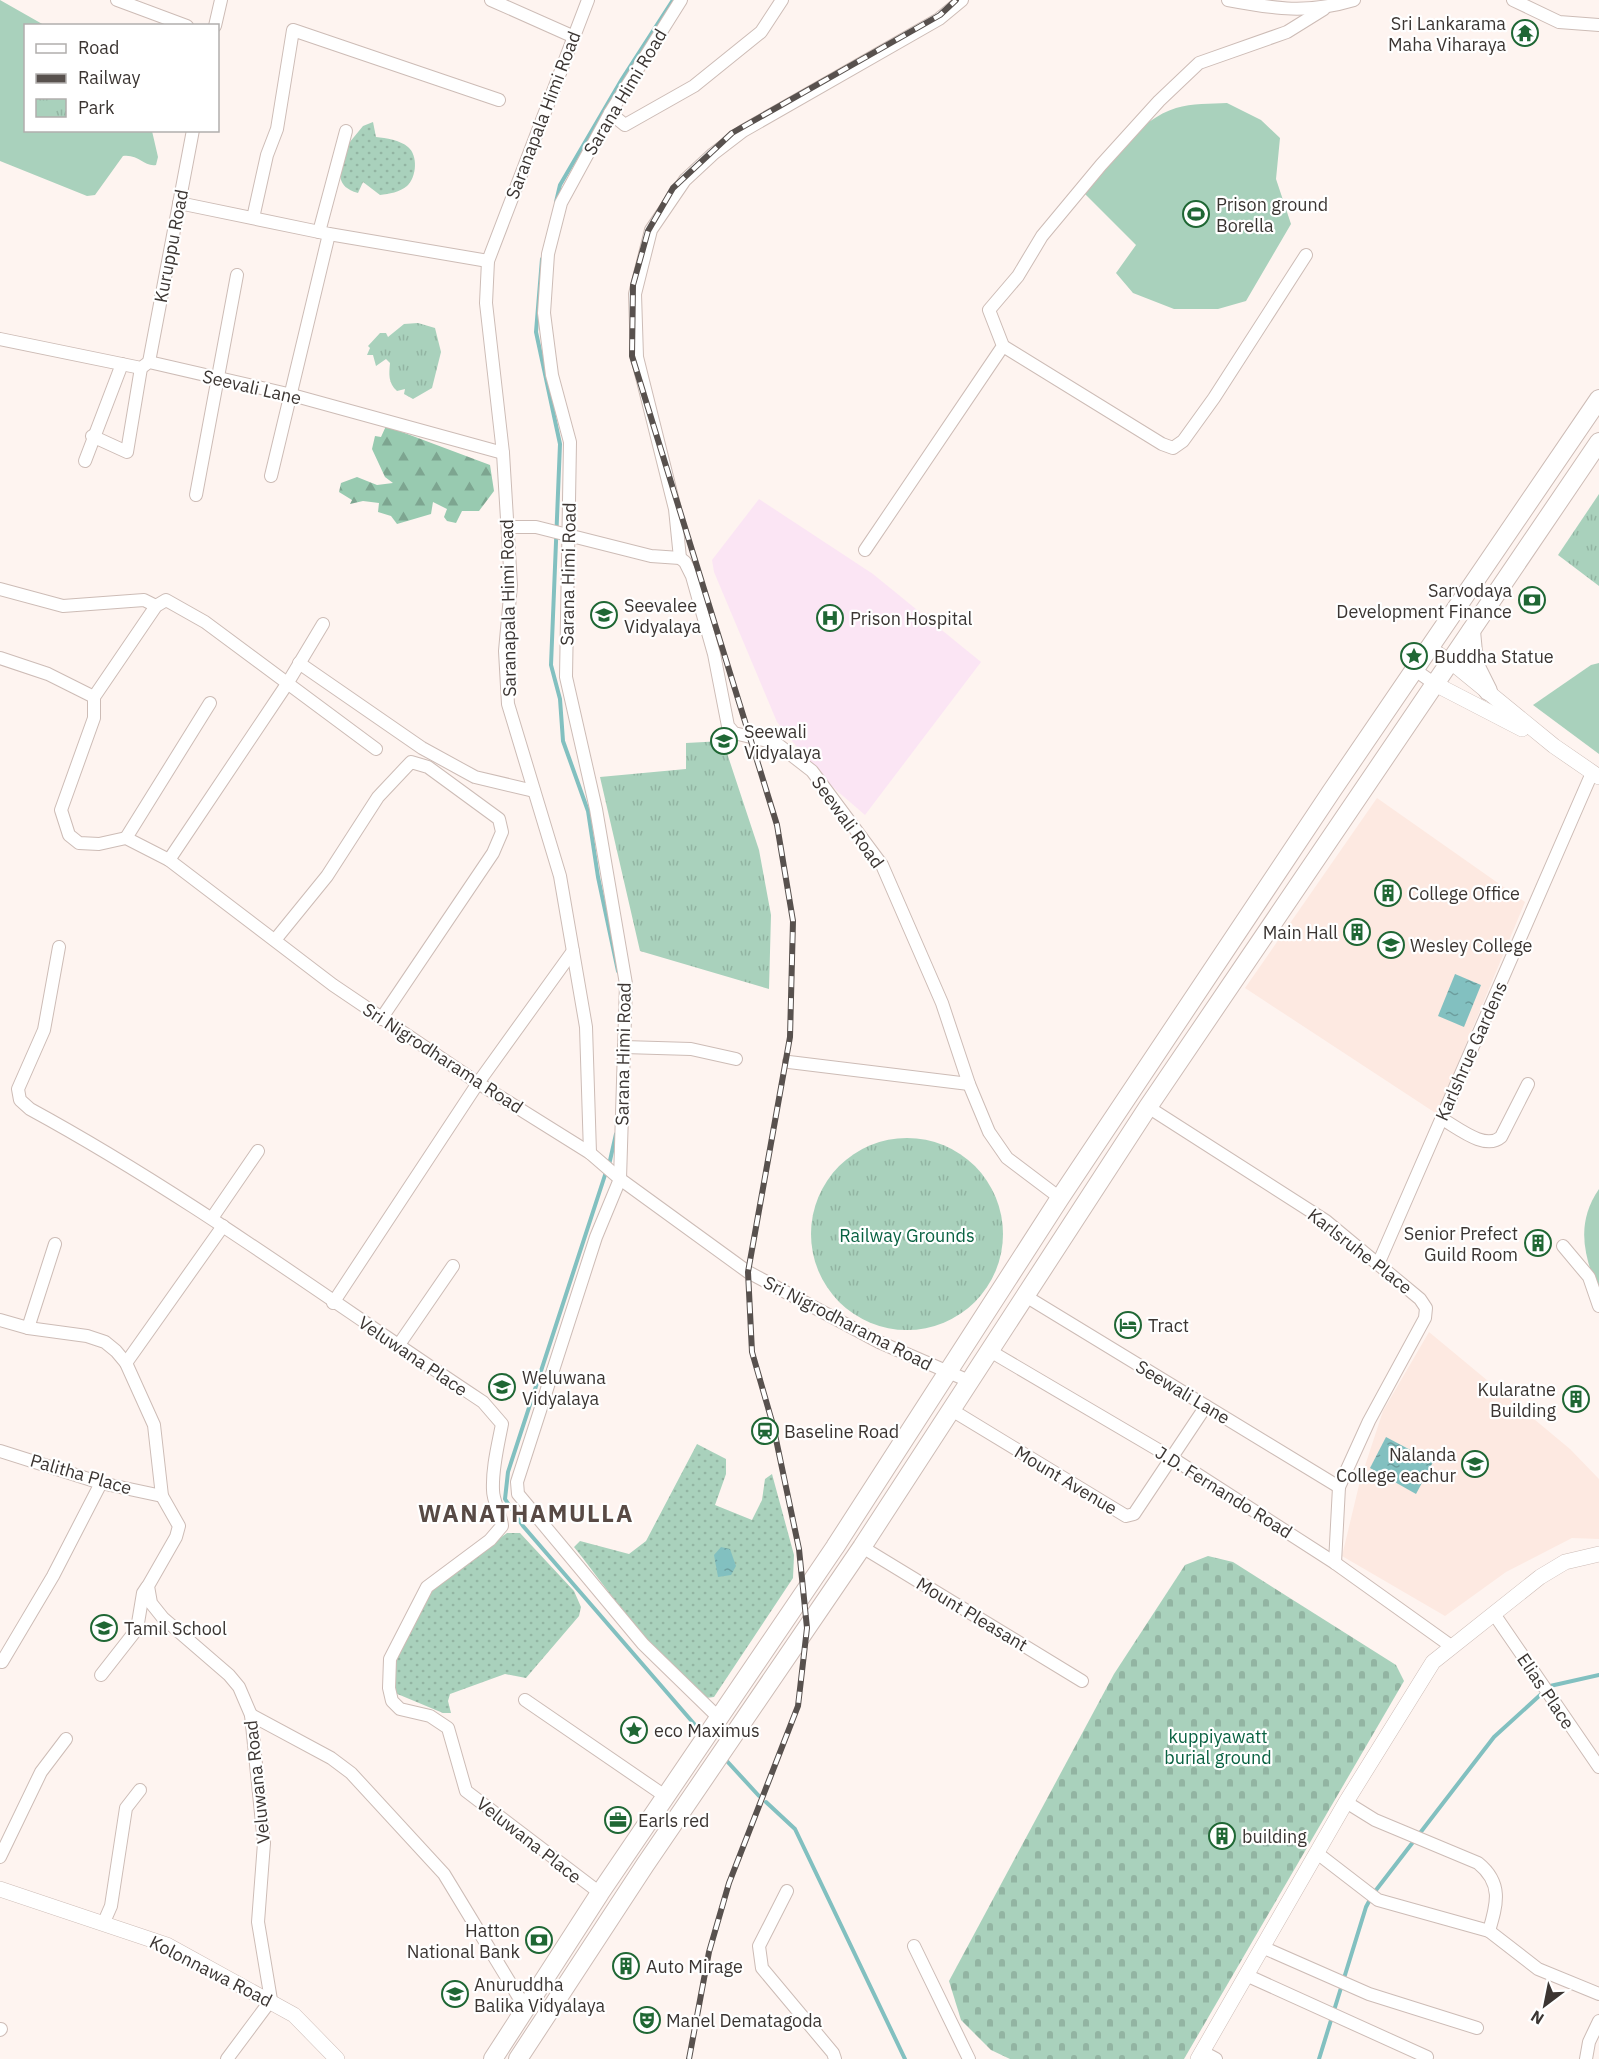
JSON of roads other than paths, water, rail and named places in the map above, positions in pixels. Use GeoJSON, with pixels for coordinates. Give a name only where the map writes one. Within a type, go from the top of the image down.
{"type":"FeatureCollection","features":[{"type":"Feature","properties":{"kind":"highway"},"geometry":{"type":"LineString","coordinates":[[493,2059],[600,1893],[834,1546],[1060,1198],[1599,399]]}},
{"type":"Feature","properties":{"kind":"highway"},"geometry":{"type":"LineString","coordinates":[[518,2059],[862,1547],[950,1409],[1027,1297],[1148,1107],[1599,442]]}},
{"type":"Feature","properties":{"kind":"highway"},"geometry":{"type":"LineString","coordinates":[[1471,632],[1474,663],[1488,691]]}},
{"type":"Feature","properties":{"kind":"main road"},"geometry":{"type":"LineString","coordinates":[[1450,661],[1554,746],[1596,775]]}},
{"type":"Feature","properties":{"kind":"main road"},"geometry":{"type":"LineString","coordinates":[[1435,684],[1554,746]]}},
{"type":"Feature","properties":{"kind":"main road"},"geometry":{"type":"LineString","coordinates":[[1206,2057],[1262,1947],[1346,1802],[1433,1662],[1540,1576],[1565,1562],[1599,1554]]}},
{"type":"Feature","properties":{"kind":"main road","name":"Kolonnawa Road"},"geometry":{"type":"LineString","coordinates":[[0,1889],[167,1945],[271,2000],[294,2015],[337,2059]]}},
{"type":"Feature","properties":{"kind":"street"},"geometry":{"type":"LineString","coordinates":[[117,0],[182,24]]}},
{"type":"Feature","properties":{"kind":"street"},"geometry":{"type":"LineString","coordinates":[[215,24],[221,0]]}},
{"type":"Feature","properties":{"kind":"street"},"geometry":{"type":"LineString","coordinates":[[491,0],[514,5],[572,36]]}},
{"type":"Feature","properties":{"kind":"street","name":"Saranapala Himi Road"},"geometry":{"type":"LineString","coordinates":[[588,0],[572,36],[488,261],[486,303],[503,453],[508,527],[511,585],[505,651],[508,704],[560,876],[586,1027],[593,1157]]}},
{"type":"Feature","properties":{"kind":"street","name":"Sarana Himi Road"},"geometry":{"type":"LineString","coordinates":[[681,0],[610,113],[561,203],[548,254],[544,313],[552,375],[570,442],[562,534],[566,677],[596,809],[626,984],[617,1177],[517,1482],[518,1494],[643,1644],[710,1731]]}},
{"type":"Feature","properties":{"kind":"street"},"geometry":{"type":"LineString","coordinates":[[610,113],[625,125],[694,86],[761,33],[782,0]]}},
{"type":"Feature","properties":{"kind":"street","name":"Seewali Road"},"geometry":{"type":"LineString","coordinates":[[962,0],[939,19],[743,131],[685,180],[651,230],[635,294],[638,357],[675,509],[681,558],[692,576],[714,654],[728,726],[734,733],[776,743],[812,771],[882,865],[942,1003],[969,1084],[989,1132],[1007,1158],[1060,1198]]}},
{"type":"Feature","properties":{"kind":"street"},"geometry":{"type":"LineString","coordinates":[[1228,0],[1324,9]]}},
{"type":"Feature","properties":{"kind":"street"},"geometry":{"type":"LineString","coordinates":[[1306,255],[1208,406],[1183,441],[1173,448],[1162,444],[1003,346],[989,310],[1018,276],[1042,236],[1159,101],[1199,63],[1287,32],[1324,9],[1352,0]]}},
{"type":"Feature","properties":{"kind":"street"},"geometry":{"type":"LineString","coordinates":[[1517,1],[1559,22],[1599,25]]}},
{"type":"Feature","properties":{"kind":"street"},"geometry":{"type":"LineString","coordinates":[[253,218],[267,155],[277,129],[293,30],[499,100]]}},
{"type":"Feature","properties":{"kind":"street"},"geometry":{"type":"LineString","coordinates":[[271,476],[292,395],[346,131]]}},
{"type":"Feature","properties":{"kind":"street","name":"Kuruppu Road"},"geometry":{"type":"LineString","coordinates":[[92,436],[128,452],[194,132]]}},
{"type":"Feature","properties":{"kind":"street"},"geometry":{"type":"LineString","coordinates":[[179,203],[324,233],[488,261]]}},
{"type":"Feature","properties":{"kind":"street"},"geometry":{"type":"LineString","coordinates":[[196,495],[237,275]]}},
{"type":"Feature","properties":{"kind":"street","name":"Seevali Lane"},"geometry":{"type":"LineString","coordinates":[[0,339],[122,364],[145,365],[216,378],[292,395],[503,453]]}},
{"type":"Feature","properties":{"kind":"street"},"geometry":{"type":"LineString","coordinates":[[865,550],[1003,346]]}},
{"type":"Feature","properties":{"kind":"street"},"geometry":{"type":"LineString","coordinates":[[85,461],[92,436],[122,364]]}},
{"type":"Feature","properties":{"kind":"street"},"geometry":{"type":"LineString","coordinates":[[508,527],[536,527],[659,558],[681,558]]}},
{"type":"Feature","properties":{"kind":"street"},"geometry":{"type":"LineString","coordinates":[[0,589],[63,606],[144,600],[156,606]]}},
{"type":"Feature","properties":{"kind":"street"},"geometry":{"type":"LineString","coordinates":[[210,703],[126,838],[99,844],[79,843],[69,835],[64,826],[61,810],[94,718],[94,697],[156,606],[166,600],[205,622],[376,749]]}},
{"type":"Feature","properties":{"kind":"street"},"geometry":{"type":"LineString","coordinates":[[169,861],[287,684],[323,624]]}},
{"type":"Feature","properties":{"kind":"street"},"geometry":{"type":"LineString","coordinates":[[1430,647],[1450,661]]}},
{"type":"Feature","properties":{"kind":"street"},"geometry":{"type":"LineString","coordinates":[[0,658],[48,674],[94,697]]}},
{"type":"Feature","properties":{"kind":"street"},"geometry":{"type":"LineString","coordinates":[[299,663],[422,748],[475,777],[534,791]]}},
{"type":"Feature","properties":{"kind":"street"},"geometry":{"type":"LineString","coordinates":[[1415,670],[1435,684]]}},
{"type":"Feature","properties":{"kind":"street"},"geometry":{"type":"LineString","coordinates":[[275,940],[327,876],[378,797],[411,762],[428,767],[499,819],[502,832],[493,853],[381,1019]]}},
{"type":"Feature","properties":{"kind":"street","name":"Karlshrue Gardens"},"geometry":{"type":"LineString","coordinates":[[1379,1262],[1596,775]]}},
{"type":"Feature","properties":{"kind":"street","name":"Sri Nigrodharama Road"},"geometry":{"type":"LineString","coordinates":[[126,838],[169,861],[381,1019],[593,1157],[748,1272],[879,1342],[969,1381]]}},
{"type":"Feature","properties":{"kind":"street","name":"Veluwana Place"},"geometry":{"type":"LineString","coordinates":[[59,947],[44,1030],[18,1089],[20,1100],[30,1109],[112,1154],[212,1218],[333,1303],[483,1402],[502,1424],[493,1473],[493,1493],[502,1526],[490,1540],[427,1587],[418,1599],[390,1659],[389,1688],[392,1701],[400,1709],[430,1716],[448,1728],[466,1791],[600,1893]]}},
{"type":"Feature","properties":{"kind":"street"},"geometry":{"type":"LineString","coordinates":[[333,1303],[478,1083],[573,951]]}},
{"type":"Feature","properties":{"kind":"street"},"geometry":{"type":"LineString","coordinates":[[624,1047],[691,1049],[736,1059]]}},
{"type":"Feature","properties":{"kind":"street"},"geometry":{"type":"LineString","coordinates":[[789,1062],[969,1084]]}},
{"type":"Feature","properties":{"kind":"street"},"geometry":{"type":"LineString","coordinates":[[1442,1119],[1486,1143],[1496,1142],[1501,1137],[1528,1084]]}},
{"type":"Feature","properties":{"kind":"street","name":"Karlsruhe Place"},"geometry":{"type":"LineString","coordinates":[[1148,1107],[1326,1221],[1379,1262],[1420,1299],[1426,1308],[1425,1318],[1369,1421],[1339,1486],[1335,1563]]}},
{"type":"Feature","properties":{"kind":"street"},"geometry":{"type":"LineString","coordinates":[[212,1218],[258,1151]]}},
{"type":"Feature","properties":{"kind":"street"},"geometry":{"type":"LineString","coordinates":[[126,1363],[223,1226]]}},
{"type":"Feature","properties":{"kind":"street"},"geometry":{"type":"LineString","coordinates":[[28,1328],[55,1244]]}},
{"type":"Feature","properties":{"kind":"street"},"geometry":{"type":"LineString","coordinates":[[1563,1246],[1589,1277],[1599,1306]]}},
{"type":"Feature","properties":{"kind":"street"},"geometry":{"type":"LineString","coordinates":[[398,1346],[453,1266]]}},
{"type":"Feature","properties":{"kind":"street","name":"Seewali Lane"},"geometry":{"type":"LineString","coordinates":[[1027,1297],[1339,1486]]}},
{"type":"Feature","properties":{"kind":"street"},"geometry":{"type":"LineString","coordinates":[[0,1320],[28,1328],[105,1342],[126,1363],[154,1425],[162,1496],[178,1526],[176,1537],[143,1593],[137,1629],[101,1675]]}},
{"type":"Feature","properties":{"kind":"street","name":"J.D. Fernando Road"},"geometry":{"type":"LineString","coordinates":[[990,1351],[1172,1458],[1335,1563],[1451,1646]]}},
{"type":"Feature","properties":{"kind":"street","name":"Mount Avenue"},"geometry":{"type":"LineString","coordinates":[[950,1409],[1126,1516],[1134,1514],[1206,1406]]}},
{"type":"Feature","properties":{"kind":"street","name":"Palitha Place"},"geometry":{"type":"LineString","coordinates":[[0,1450],[101,1483],[162,1496]]}},
{"type":"Feature","properties":{"kind":"street"},"geometry":{"type":"LineString","coordinates":[[2,1662],[53,1576],[101,1483]]}},
{"type":"Feature","properties":{"kind":"street","name":"Mount Pleasant"},"geometry":{"type":"LineString","coordinates":[[862,1547],[1082,1681]]}},
{"type":"Feature","properties":{"kind":"street","name":"Veluwana Road"},"geometry":{"type":"LineString","coordinates":[[148,1586],[151,1603],[163,1618],[229,1674],[239,1688],[251,1715],[264,1843],[258,1922],[271,2000]]}},
{"type":"Feature","properties":{"kind":"street","name":"Elias Place"},"geometry":{"type":"LineString","coordinates":[[1494,1614],[1599,1767]]}},
{"type":"Feature","properties":{"kind":"street"},"geometry":{"type":"LineString","coordinates":[[525,1700],[665,1796]]}},
{"type":"Feature","properties":{"kind":"street"},"geometry":{"type":"LineString","coordinates":[[251,1715],[331,1758],[351,1773],[444,1874],[518,1996],[528,2007]]}},
{"type":"Feature","properties":{"kind":"street"},"geometry":{"type":"LineString","coordinates":[[0,1857],[41,1772],[66,1739]]}},
{"type":"Feature","properties":{"kind":"street"},"geometry":{"type":"LineString","coordinates":[[104,1922],[111,1906],[126,1808],[140,1790]]}},
{"type":"Feature","properties":{"kind":"street"},"geometry":{"type":"LineString","coordinates":[[1346,1802],[1375,1820],[1478,1863],[1491,1873],[1496,1895],[1489,1932]]}},
{"type":"Feature","properties":{"kind":"street"},"geometry":{"type":"LineString","coordinates":[[1317,1853],[1378,1900],[1489,1932],[1539,1969],[1599,1994]]}},
{"type":"Feature","properties":{"kind":"street"},"geometry":{"type":"LineString","coordinates":[[787,1890],[759,1946],[762,1968],[833,2053],[835,2059]]}},
{"type":"Feature","properties":{"kind":"street"},"geometry":{"type":"LineString","coordinates":[[915,1946],[969,2059]]}},
{"type":"Feature","properties":{"kind":"street"},"geometry":{"type":"LineString","coordinates":[[1262,1947],[1369,1994],[1478,2028]]}},
{"type":"Feature","properties":{"kind":"street"},"geometry":{"type":"LineString","coordinates":[[1246,1975],[1332,2016],[1427,2057]]}},
{"type":"Feature","properties":{"kind":"street"},"geometry":{"type":"LineString","coordinates":[[227,2059],[271,2000]]}},
{"type":"Feature","properties":{"kind":"street"},"geometry":{"type":"LineString","coordinates":[[1586,2059],[1589,2042],[1599,2021]]}},
{"type":"Feature","properties":{"kind":"water"},"geometry":{"type":"Polygon","coordinates":[[[1455,974],[1481,985],[1464,1027],[1438,1016],[1455,974]]]}},
{"type":"Feature","properties":{"kind":"water"},"geometry":{"type":"Polygon","coordinates":[[[1386,1437],[1433,1462],[1416,1494],[1370,1468],[1386,1437]]]}},
{"type":"Feature","properties":{"kind":"water"},"geometry":{"type":"Polygon","coordinates":[[[721,1547],[730,1549],[736,1566],[731,1575],[718,1577],[714,1555],[721,1547]]]}},
{"type":"Feature","properties":{"kind":"waterway"},"geometry":{"type":"LineString","coordinates":[[556,202],[560,185],[622,79],[673,0]]}},
{"type":"Feature","properties":{"kind":"waterway"},"geometry":{"type":"LineString","coordinates":[[542,259],[536,332],[560,444],[551,665],[560,699],[563,741],[588,811],[598,877],[618,971]]}},
{"type":"Feature","properties":{"kind":"waterway"},"geometry":{"type":"LineString","coordinates":[[609,1165],[616,1134]]}},
{"type":"Feature","properties":{"kind":"waterway"},"geometry":{"type":"LineString","coordinates":[[606,1172],[508,1472],[505,1499],[523,1526],[702,1733]]}},
{"type":"Feature","properties":{"kind":"waterway"},"geometry":{"type":"LineString","coordinates":[[1319,2059],[1366,1907],[1373,1894],[1494,1737],[1550,1686],[1599,1675]]}},
{"type":"Feature","properties":{"kind":"waterway"},"geometry":{"type":"LineString","coordinates":[[725,1759],[759,1796]]}},
{"type":"Feature","properties":{"kind":"waterway"},"geometry":{"type":"LineString","coordinates":[[766,1802],[795,1829],[905,2059]]}},
{"type":"Feature","properties":{"kind":"railway"},"geometry":{"type":"LineString","coordinates":[[689,2059],[709,1952],[729,1883],[798,1706],[807,1628],[799,1549],[773,1425],[752,1352],[748,1272],[790,1037],[793,921],[777,825],[632,356],[633,285],[648,231],[673,188],[732,133],[940,15],[956,0]]}},
{"type":"Feature","properties":{"kind":"place","name":"Sri Lankarama Maha Viharaya"},"geometry":{"type":"Point","coordinates":[1525,33]}},
{"type":"Feature","properties":{"kind":"place","name":"Prison ground Borella"},"geometry":{"type":"Point","coordinates":[1196,214]}},
{"type":"Feature","properties":{"kind":"place","name":"Sarvodaya Development Finance"},"geometry":{"type":"Point","coordinates":[1532,600]}},
{"type":"Feature","properties":{"kind":"place","name":"Seevalee Vidyalaya"},"geometry":{"type":"Point","coordinates":[604,615]}},
{"type":"Feature","properties":{"kind":"place","name":"Prison Hospital"},"geometry":{"type":"Point","coordinates":[830,618]}},
{"type":"Feature","properties":{"kind":"place","name":"Buddha Statue"},"geometry":{"type":"Point","coordinates":[1414,656]}},
{"type":"Feature","properties":{"kind":"place","name":"Seewali Vidyalaya"},"geometry":{"type":"Point","coordinates":[724,741]}},
{"type":"Feature","properties":{"kind":"place","name":"College Office"},"geometry":{"type":"Point","coordinates":[1388,893]}},
{"type":"Feature","properties":{"kind":"place","name":"Main Hall"},"geometry":{"type":"Point","coordinates":[1357,932]}},
{"type":"Feature","properties":{"kind":"place","name":"Wesley College"},"geometry":{"type":"Point","coordinates":[1391,945]}},
{"type":"Feature","properties":{"kind":"place","name":"Senior Prefect Guild Room"},"geometry":{"type":"Point","coordinates":[1538,1243]}},
{"type":"Feature","properties":{"kind":"place","name":"Tract"},"geometry":{"type":"Point","coordinates":[1128,1325]}},
{"type":"Feature","properties":{"kind":"place","name":"Weluwana Vidyalaya"},"geometry":{"type":"Point","coordinates":[502,1387]}},
{"type":"Feature","properties":{"kind":"place","name":"Kularatne Building"},"geometry":{"type":"Point","coordinates":[1576,1399]}},
{"type":"Feature","properties":{"kind":"place","name":"Baseline Road"},"geometry":{"type":"Point","coordinates":[765,1431]}},
{"type":"Feature","properties":{"kind":"place","name":"Nalanda College eachur"},"geometry":{"type":"Point","coordinates":[1475,1464]}},
{"type":"Feature","properties":{"kind":"place","name":"Tamil School"},"geometry":{"type":"Point","coordinates":[104,1628]}},
{"type":"Feature","properties":{"kind":"place","name":"eco Maximus"},"geometry":{"type":"Point","coordinates":[634,1730]}},
{"type":"Feature","properties":{"kind":"place","name":"Earls red"},"geometry":{"type":"Point","coordinates":[618,1820]}},
{"type":"Feature","properties":{"kind":"place","name":"building"},"geometry":{"type":"Point","coordinates":[1222,1836]}},
{"type":"Feature","properties":{"kind":"place","name":"Hatton National Bank"},"geometry":{"type":"Point","coordinates":[539,1940]}},
{"type":"Feature","properties":{"kind":"place","name":"Auto Mirage"},"geometry":{"type":"Point","coordinates":[626,1966]}},
{"type":"Feature","properties":{"kind":"place","name":"Anuruddha Balika Vidyalaya"},"geometry":{"type":"Point","coordinates":[455,1994]}},
{"type":"Feature","properties":{"kind":"place","name":"Manel Dematagoda"},"geometry":{"type":"Point","coordinates":[647,2020]}},
{"type":"Feature","properties":{"kind":"district","name":"WANATHAMULLA"},"geometry":{"type":"Point","coordinates":[526,1513]}},
{"type":"Feature","properties":{"kind":"park label","name":"Railway Grounds"},"geometry":{"type":"Point","coordinates":[907,1235]}},
{"type":"Feature","properties":{"kind":"park label","name":"kuppiyawatt burial ground"},"geometry":{"type":"Point","coordinates":[1218,1746]}}]}
